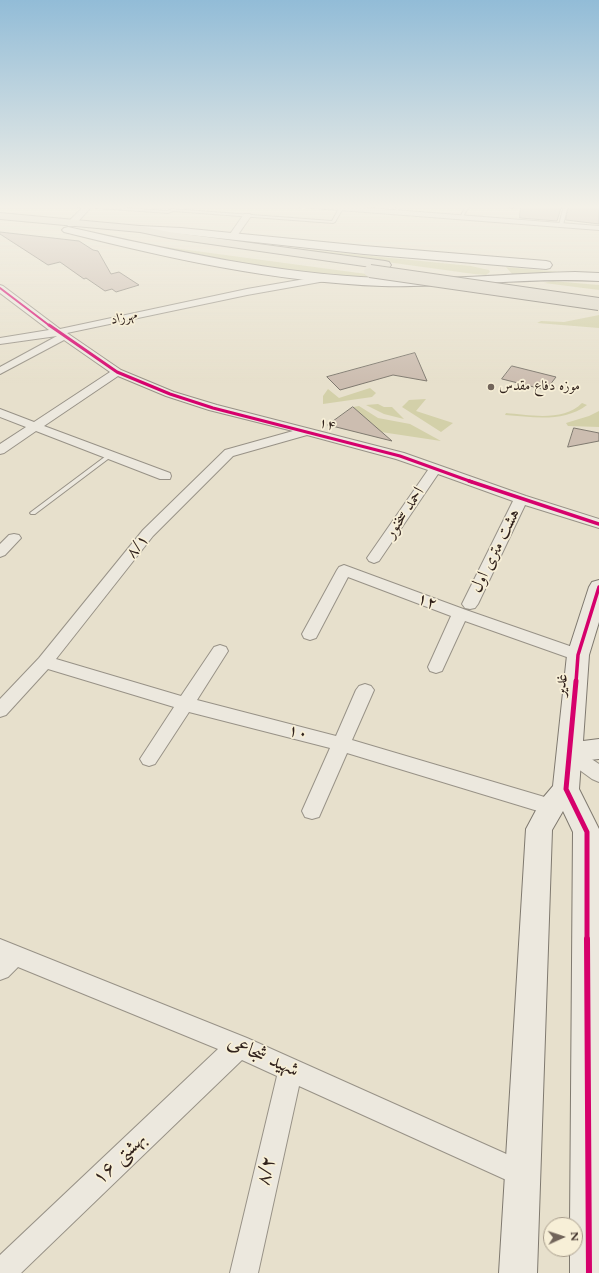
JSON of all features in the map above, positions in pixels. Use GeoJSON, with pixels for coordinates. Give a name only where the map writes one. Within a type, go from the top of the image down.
{"type":"FeatureCollection","features":[{"type":"Feature","properties":{"kind":"main road"},"geometry":{"type":"LineString","coordinates":[[236,264],[265,270],[328,278],[383,282],[462,282],[564,276],[597,276]]}},
{"type":"Feature","properties":{"kind":"main road"},"geometry":{"type":"LineString","coordinates":[[327,264],[599,304]]}},
{"type":"Feature","properties":{"kind":"main road"},"geometry":{"type":"LineString","coordinates":[[374,264],[599,296]]}},
{"type":"Feature","properties":{"kind":"main road"},"geometry":{"type":"LineString","coordinates":[[462,282],[489,277],[496,273],[494,266],[490,264]]}},
{"type":"Feature","properties":{"kind":"main road"},"geometry":{"type":"LineString","coordinates":[[511,264],[597,276]]}},
{"type":"Feature","properties":{"kind":"main road","name":"غدیر"},"geometry":{"type":"LineString","coordinates":[[558,798],[569,752],[578,655],[598,598]]}},
{"type":"Feature","properties":{"kind":"main road"},"geometry":{"type":"LineString","coordinates":[[569,752],[599,749]]}},
{"type":"Feature","properties":{"kind":"main road"},"geometry":{"type":"LineString","coordinates":[[518,1273],[539,829],[558,798],[587,832],[589,1273]]}},
{"type":"Feature","properties":{"kind":"street"},"geometry":{"type":"LineString","coordinates":[[247,292],[268,284],[271,279],[265,270]]}},
{"type":"Feature","properties":{"kind":"street"},"geometry":{"type":"LineString","coordinates":[[247,292],[328,278]]}},
{"type":"Feature","properties":{"kind":"street","name":"۱۴"},"geometry":{"type":"LineString","coordinates":[[0,288],[61,334],[117,372],[170,394],[212,408],[308,431],[400,456],[521,499],[599,524]]}},
{"type":"Feature","properties":{"kind":"street","name":"مهرزاد"},"geometry":{"type":"LineString","coordinates":[[0,341],[61,334],[247,292]]}},
{"type":"Feature","properties":{"kind":"street"},"geometry":{"type":"LineString","coordinates":[[0,297],[10,296]]}},
{"type":"Feature","properties":{"kind":"street"},"geometry":{"type":"LineString","coordinates":[[0,372],[61,334]]}},
{"type":"Feature","properties":{"kind":"street"},"geometry":{"type":"LineString","coordinates":[[0,450],[117,372]]}},
{"type":"Feature","properties":{"kind":"street"},"geometry":{"type":"LineString","coordinates":[[0,413],[165,476]]}},
{"type":"Feature","properties":{"kind":"street","name":"۸/۱"},"geometry":{"type":"LineString","coordinates":[[0,710],[46,662],[148,533],[229,453],[275,442],[308,431]]}},
{"type":"Feature","properties":{"kind":"street","name":"احمد سخنور"},"geometry":{"type":"LineString","coordinates":[[374,558],[435,469]]}},
{"type":"Feature","properties":{"kind":"street","name":"هشت متری اول"},"geometry":{"type":"LineString","coordinates":[[436,667],[521,499]]}},
{"type":"Feature","properties":{"kind":"street"},"geometry":{"type":"LineString","coordinates":[[0,552],[14,538]]}},
{"type":"Feature","properties":{"kind":"street","name":"۱۲"},"geometry":{"type":"LineString","coordinates":[[310,634],[344,570],[465,609],[578,655]]}},
{"type":"Feature","properties":{"kind":"street"},"geometry":{"type":"LineString","coordinates":[[149,759],[220,650]]}},
{"type":"Feature","properties":{"kind":"street","name":"۱۰"},"geometry":{"type":"LineString","coordinates":[[46,662],[185,704],[558,798]]}},
{"type":"Feature","properties":{"kind":"street"},"geometry":{"type":"LineString","coordinates":[[312,811],[365,690]]}},
{"type":"Feature","properties":{"kind":"street"},"geometry":{"type":"LineString","coordinates":[[569,752],[599,774]]}},
{"type":"Feature","properties":{"kind":"street","name":"شهید شجاعی"},"geometry":{"type":"LineString","coordinates":[[5,957],[239,1046],[522,1174]]}},
{"type":"Feature","properties":{"kind":"street","name":"۱۶ بهشتی"},"geometry":{"type":"LineString","coordinates":[[1,1273],[239,1046]]}},
{"type":"Feature","properties":{"kind":"street","name":"۸/۲"},"geometry":{"type":"LineString","coordinates":[[244,1273],[291,1069]]}},
{"type":"Feature","properties":{"kind":"lane"},"geometry":{"type":"LineString","coordinates":[[33,513],[110,455]]}},
{"type":"Feature","properties":{"kind":"shaded area"},"geometry":{"type":"Polygon","coordinates":[[[250,264],[295,264],[411,280],[330,276],[250,264]]]}},
{"type":"Feature","properties":{"kind":"shaded area"},"geometry":{"type":"Polygon","coordinates":[[[404,264],[455,264],[471,266],[489,270],[490,272],[486,275],[404,264]]]}},
{"type":"Feature","properties":{"kind":"shaded area"},"geometry":{"type":"Polygon","coordinates":[[[506,267],[583,274],[509,276],[512,274],[506,267]]]}},
{"type":"Feature","properties":{"kind":"shaded area"},"geometry":{"type":"Polygon","coordinates":[[[552,281],[599,285],[599,290],[544,283],[552,281]]]}},
{"type":"Feature","properties":{"kind":"shaded area"},"geometry":{"type":"Polygon","coordinates":[[[599,315],[599,328],[537,323],[541,321],[564,322],[599,315]]]}},
{"type":"Feature","properties":{"kind":"shaded area"},"geometry":{"type":"Polygon","coordinates":[[[370,388],[376,393],[372,397],[323,404],[323,396],[328,389],[339,398],[370,388]]]}},
{"type":"Feature","properties":{"kind":"shaded area"},"geometry":{"type":"Polygon","coordinates":[[[426,399],[416,411],[453,423],[441,432],[402,407],[409,400],[426,399]]]}},
{"type":"Feature","properties":{"kind":"shaded area"},"geometry":{"type":"Polygon","coordinates":[[[582,403],[587,405],[578,411],[558,417],[548,418],[505,415],[506,413],[535,416],[556,415],[575,409],[582,403]]]}},
{"type":"Feature","properties":{"kind":"shaded area"},"geometry":{"type":"Polygon","coordinates":[[[378,404],[384,407],[392,407],[404,419],[384,414],[366,405],[378,404]]]}},
{"type":"Feature","properties":{"kind":"shaded area"},"geometry":{"type":"Polygon","coordinates":[[[359,406],[378,418],[410,424],[441,441],[381,432],[353,407],[359,406]]]}},
{"type":"Feature","properties":{"kind":"shaded area"},"geometry":{"type":"Polygon","coordinates":[[[599,411],[599,427],[568,426],[566,423],[589,416],[599,411]]]}},
{"type":"Feature","properties":{"kind":"building"},"geometry":{"type":"Polygon","coordinates":[[[63,264],[106,264],[111,274],[119,272],[139,285],[116,292],[112,289],[105,291],[86,278],[84,279],[63,264]]]}},
{"type":"Feature","properties":{"kind":"building"},"geometry":{"type":"Polygon","coordinates":[[[415,353],[427,381],[393,375],[340,390],[327,377],[415,353]]]}},
{"type":"Feature","properties":{"kind":"building"},"geometry":{"type":"Polygon","coordinates":[[[512,366],[556,377],[546,390],[502,379],[512,366]]]}},
{"type":"Feature","properties":{"kind":"building"},"geometry":{"type":"Polygon","coordinates":[[[353,407],[361,414],[392,441],[328,425],[353,407]]]}},
{"type":"Feature","properties":{"kind":"building"},"geometry":{"type":"Polygon","coordinates":[[[574,428],[599,433],[599,441],[568,447],[574,428]]]}},
{"type":"Feature","properties":{"kind":"cycle path"},"geometry":{"type":"LineString","coordinates":[[0,288],[58,332],[117,372],[170,394],[213,408],[400,456],[521,499],[599,524]]}},
{"type":"Feature","properties":{"kind":"cycle path"},"geometry":{"type":"LineString","coordinates":[[589,1273],[587,832],[566,789],[578,655],[599,587]]}},
{"type":"Feature","properties":{"kind":"place","name":"موزه دفاع مقدس"},"geometry":{"type":"Point","coordinates":[491,387]}}]}
